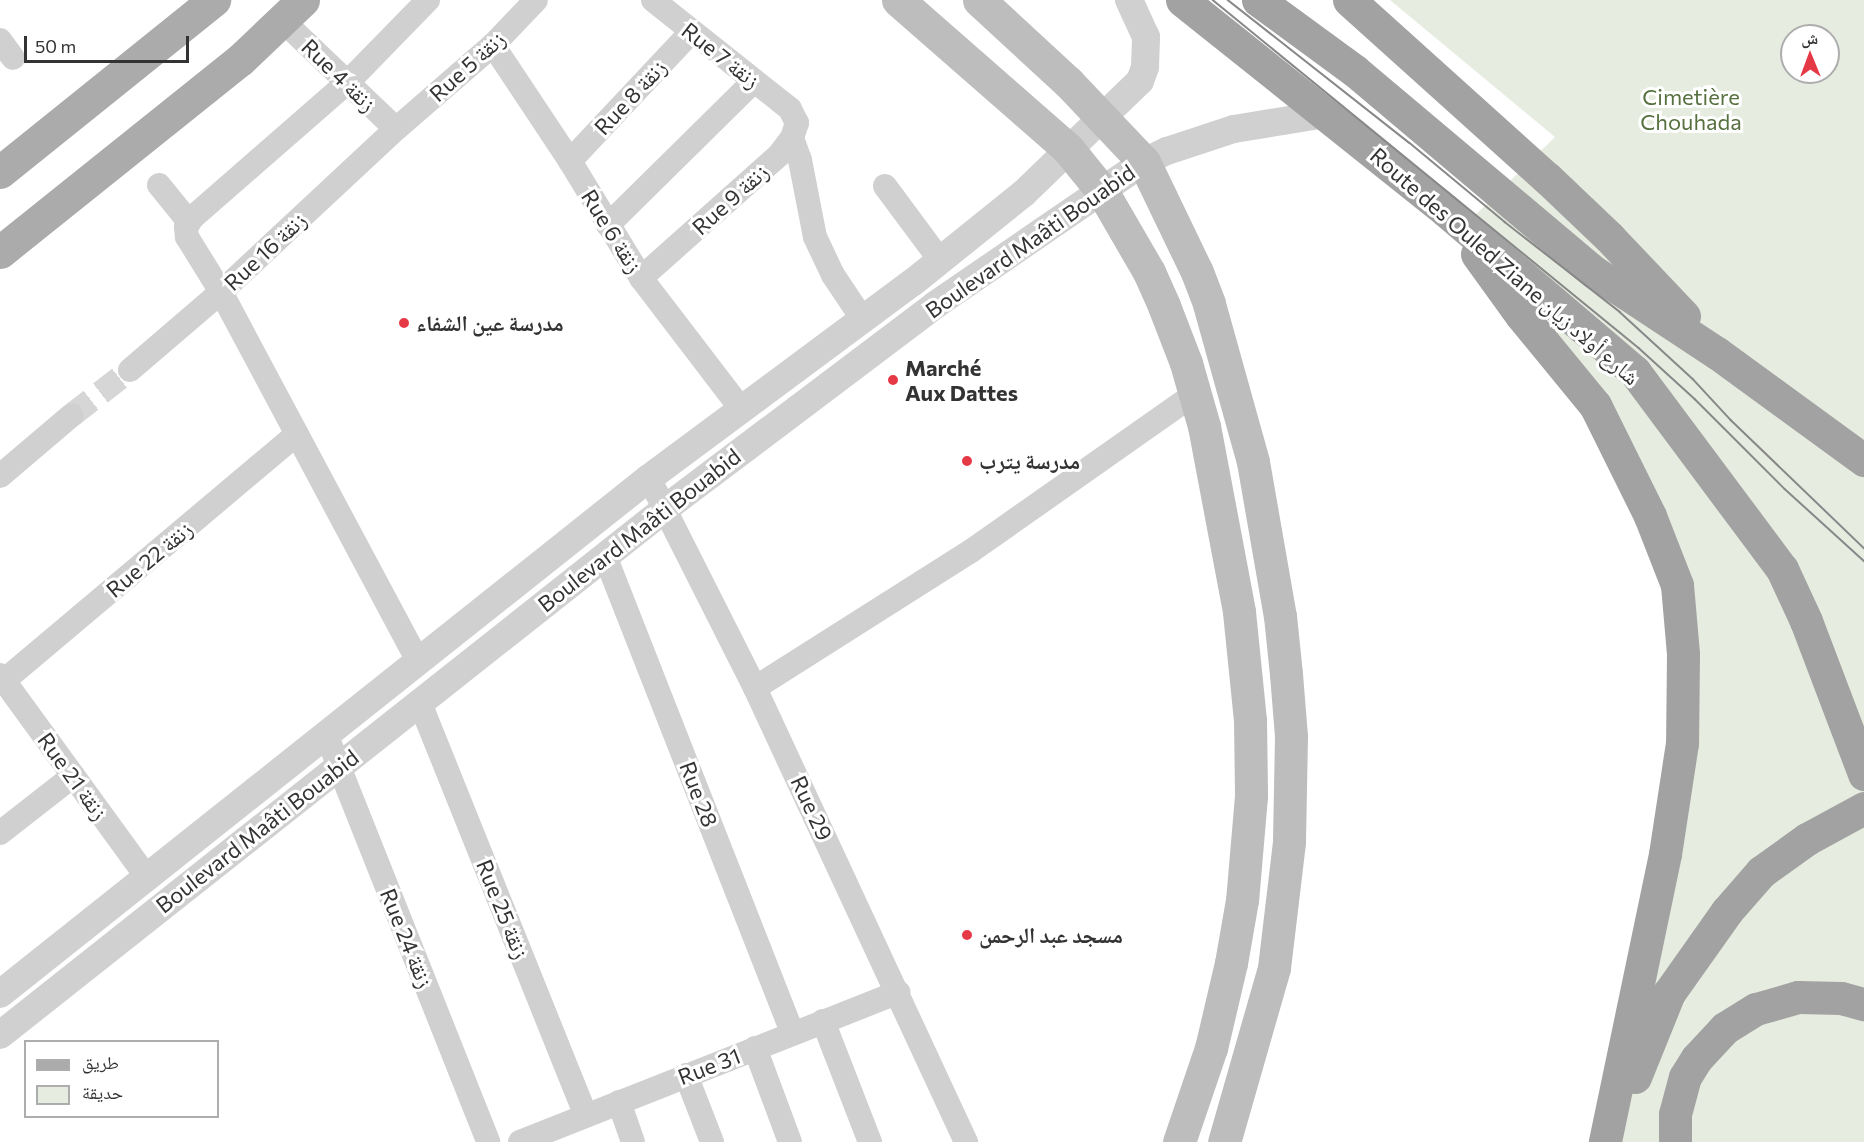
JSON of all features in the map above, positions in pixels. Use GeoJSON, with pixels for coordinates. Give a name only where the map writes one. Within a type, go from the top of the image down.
{"type":"FeatureCollection","features":[{"type":"Feature","properties":{"kind":"highway","name":"Route des Ouled Ziane شارع أولاد زيان"},"geometry":{"type":"LineString","coordinates":[[1182,0],[1446,211],[1635,372],[1782,569],[1806,621],[1860,762]]}},
{"type":"Feature","properties":{"kind":"highway"},"geometry":{"type":"LineString","coordinates":[[1258,0],[1355,71],[1594,272],[1717,353],[1864,460]]}},
{"type":"Feature","properties":{"kind":"highway"},"geometry":{"type":"LineString","coordinates":[[1349,0],[1609,237],[1717,353]]}},
{"type":"Feature","properties":{"kind":"highway"},"geometry":{"type":"LineString","coordinates":[[1446,211],[1521,315],[1595,405],[1650,516],[1677,585],[1683,654],[1682,743],[1665,854],[1605,1142]]}},
{"type":"Feature","properties":{"kind":"highway"},"geometry":{"type":"LineString","coordinates":[[1614,1142],[1643,1053],[1669,993],[1727,911],[1761,872],[1807,839],[1864,808]]}},
{"type":"Feature","properties":{"kind":"highway"},"geometry":{"type":"LineString","coordinates":[[1675,1142],[1675,1114],[1685,1077],[1697,1058],[1725,1028],[1756,1009],[1798,997],[1841,998],[1864,1004]]}},
{"type":"Feature","properties":{"kind":"main road"},"geometry":{"type":"LineString","coordinates":[[898,0],[1068,149],[1102,191],[1164,306],[1183,353],[1194,394],[1221,509],[1246,662],[1251,796],[1242,900],[1232,963],[1214,1037],[1179,1142]]}},
{"type":"Feature","properties":{"kind":"main road"},"geometry":{"type":"LineString","coordinates":[[979,0],[1105,118],[1144,162],[1197,272],[1216,323],[1258,485],[1280,616],[1291,736],[1289,842],[1274,968],[1224,1142]]}},
{"type":"Feature","properties":{"kind":"main road"},"geometry":{"type":"LineString","coordinates":[[0,172],[205,3]]}},
{"type":"Feature","properties":{"kind":"main road"},"geometry":{"type":"LineString","coordinates":[[0,252],[240,60],[293,11]]}},
{"type":"Feature","properties":{"kind":"main road"},"geometry":{"type":"LineString","coordinates":[[1242,900],[1283,907]]}},
{"type":"Feature","properties":{"kind":"street"},"geometry":{"type":"LineString","coordinates":[[418,661],[221,292],[187,237],[186,227],[347,83],[428,0]]}},
{"type":"Feature","properties":{"kind":"street","name":"Rue 5 زنقة"},"geometry":{"type":"LineString","coordinates":[[396,129],[493,45],[536,0]]}},
{"type":"Feature","properties":{"kind":"street","name":"Rue 7 زنقة"},"geometry":{"type":"LineString","coordinates":[[653,0],[790,110],[798,123],[792,138]]}},
{"type":"Feature","properties":{"kind":"street","name":"Boulevard Maâti Bouabid"},"geometry":{"type":"LineString","coordinates":[[0,994],[649,478],[863,320],[1024,193],[1068,149],[1105,118],[1140,81],[1146,67],[1146,37],[1130,0]]}},
{"type":"Feature","properties":{"kind":"street","name":"Rue 4 زنقة"},"geometry":{"type":"LineString","coordinates":[[293,11],[347,83],[396,129]]}},
{"type":"Feature","properties":{"kind":"street","name":"Rue 8 زنقة"},"geometry":{"type":"LineString","coordinates":[[570,161],[691,32]]}},
{"type":"Feature","properties":{"kind":"street","name":"Rue 6 زنقة"},"geometry":{"type":"LineString","coordinates":[[493,45],[570,161],[641,278],[742,410]]}},
{"type":"Feature","properties":{"kind":"street"},"geometry":{"type":"LineString","coordinates":[[608,225],[754,81]]}},
{"type":"Feature","properties":{"kind":"street","name":"Boulevard Maâti Bouabid"},"geometry":{"type":"LineString","coordinates":[[0,1035],[666,508],[935,306],[1144,162],[1185,143],[1234,129],[1326,114]]}},
{"type":"Feature","properties":{"kind":"street","name":"Rue 16 زنقة"},"geometry":{"type":"LineString","coordinates":[[130,370],[221,292],[396,129]]}},
{"type":"Feature","properties":{"kind":"street"},"geometry":{"type":"LineString","coordinates":[[792,138],[800,160],[815,237],[833,275],[863,320]]}},
{"type":"Feature","properties":{"kind":"street","name":"Rue 9 زنقة"},"geometry":{"type":"LineString","coordinates":[[641,278],[779,155],[792,138]]}},
{"type":"Feature","properties":{"kind":"street"},"geometry":{"type":"LineString","coordinates":[[159,185],[189,222]]}},
{"type":"Feature","properties":{"kind":"street"},"geometry":{"type":"LineString","coordinates":[[885,186],[940,260]]}},
{"type":"Feature","properties":{"kind":"street"},"geometry":{"type":"LineString","coordinates":[[755,688],[970,551],[1194,394]]}},
{"type":"Feature","properties":{"kind":"street"},"geometry":{"type":"LineString","coordinates":[[0,476],[72,415]]}},
{"type":"Feature","properties":{"kind":"street","name":"Rue 22 زنقة"},"geometry":{"type":"LineString","coordinates":[[1,680],[297,434]]}},
{"type":"Feature","properties":{"kind":"street","name":"Rue 29"},"geometry":{"type":"LineString","coordinates":[[649,478],[755,688],[966,1142]]}},
{"type":"Feature","properties":{"kind":"street","name":"Rue 28"},"geometry":{"type":"LineString","coordinates":[[605,556],[792,1032]]}},
{"type":"Feature","properties":{"kind":"street","name":"Rue 21 زنقة"},"geometry":{"type":"LineString","coordinates":[[1,680],[147,877]]}},
{"type":"Feature","properties":{"kind":"street","name":"Rue 25 زنقة"},"geometry":{"type":"LineString","coordinates":[[420,703],[586,1115]]}},
{"type":"Feature","properties":{"kind":"street","name":"Rue 24 زنقة"},"geometry":{"type":"LineString","coordinates":[[326,734],[488,1142]]}},
{"type":"Feature","properties":{"kind":"street"},"geometry":{"type":"LineString","coordinates":[[0,833],[73,776]]}},
{"type":"Feature","properties":{"kind":"street","name":"Rue 31"},"geometry":{"type":"LineString","coordinates":[[532,1140],[586,1115],[898,992]]}},
{"type":"Feature","properties":{"kind":"street"},"geometry":{"type":"LineString","coordinates":[[823,1021],[870,1142]]}},
{"type":"Feature","properties":{"kind":"street"},"geometry":{"type":"LineString","coordinates":[[755,1048],[790,1142]]}},
{"type":"Feature","properties":{"kind":"street"},"geometry":{"type":"LineString","coordinates":[[686,1075],[712,1142]]}},
{"type":"Feature","properties":{"kind":"street"},"geometry":{"type":"LineString","coordinates":[[619,1102],[633,1142]]}},
{"type":"Feature","properties":{"kind":"green space","name":"Cimetière Chouhada"},"geometry":{"type":"Polygon","coordinates":[[[1390,0],[1864,0],[1864,1142],[1598,1142],[1685,687],[1664,531],[1462,228],[1555,137],[1390,0]]]}},
{"type":"Feature","properties":{"kind":"tunnel"},"geometry":{"type":"LineString","coordinates":[[72,415],[130,370]]}},
{"type":"Feature","properties":{"kind":"tram line"},"geometry":{"type":"LineString","coordinates":[[1213,0],[1639,348],[1695,399],[1785,489],[1864,561]]}},
{"type":"Feature","properties":{"kind":"tram line"},"geometry":{"type":"LineString","coordinates":[[1228,0],[1620,312],[1693,379],[1731,420],[1864,548]]}},
{"type":"Feature","properties":{"kind":"place","name":"مدرسة عين الشفاء"},"geometry":{"type":"Point","coordinates":[404,323]}},
{"type":"Feature","properties":{"kind":"place","name":"Marché Aux Dattes"},"geometry":{"type":"Point","coordinates":[893,380]}},
{"type":"Feature","properties":{"kind":"place","name":"مدرسة يترب"},"geometry":{"type":"Point","coordinates":[967,461]}},
{"type":"Feature","properties":{"kind":"place","name":"مسجد عبد الرحمن"},"geometry":{"type":"Point","coordinates":[967,935]}}]}
